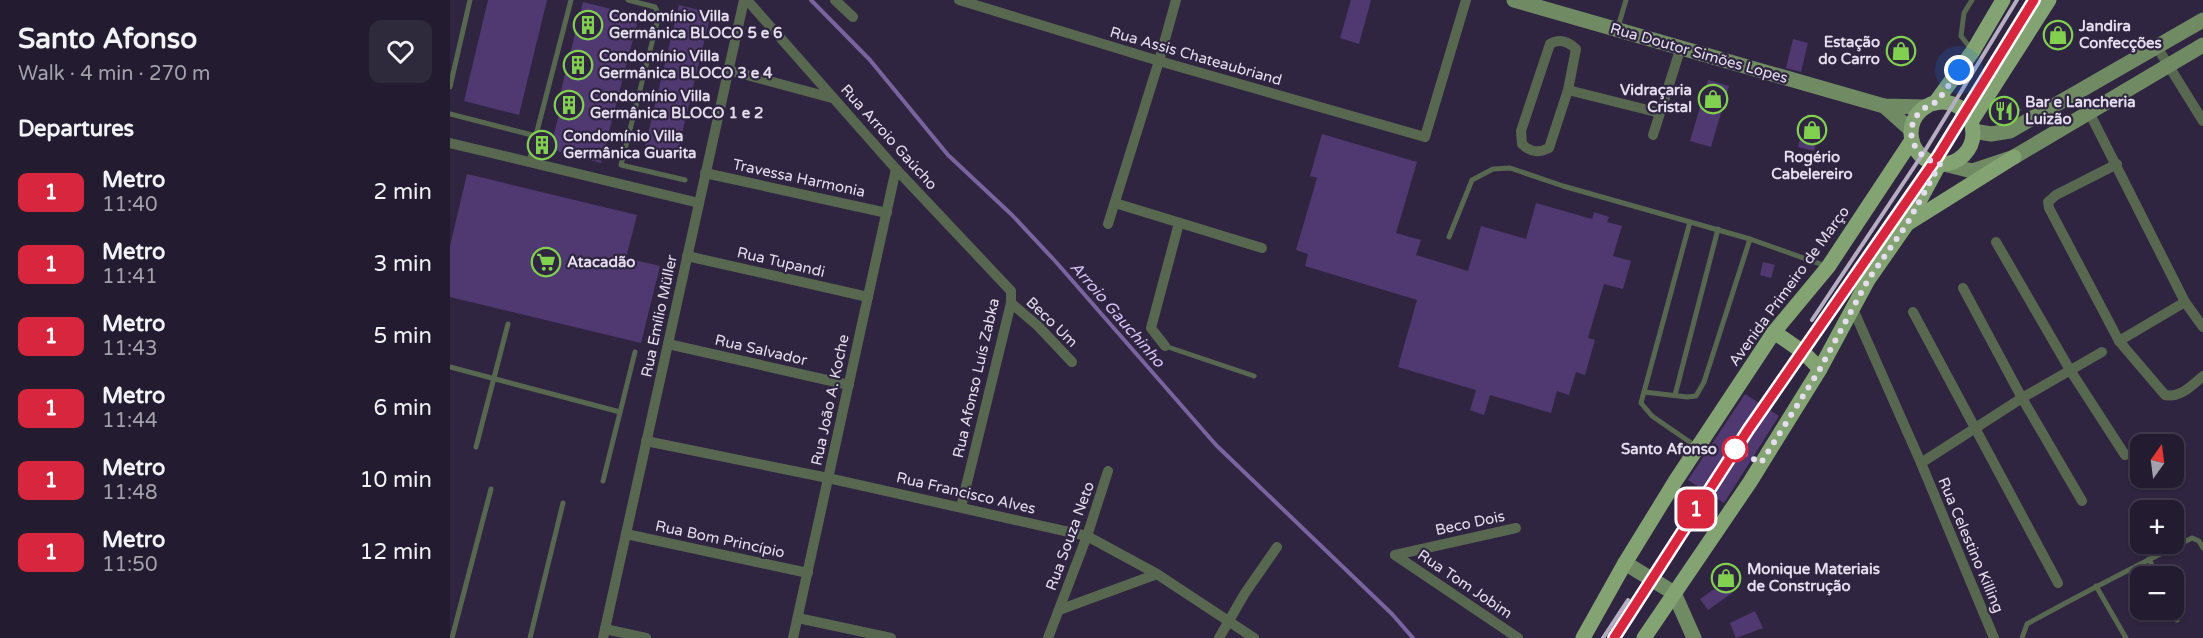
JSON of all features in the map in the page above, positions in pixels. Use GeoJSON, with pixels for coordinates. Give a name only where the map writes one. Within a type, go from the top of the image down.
{"type":"FeatureCollection","features":[{"type":"Feature","properties":{"kind":"main road","name":"Rua Doutor Simões Lopes"},"geometry":{"type":"LineString","coordinates":[[1514,0],[1884,106],[1930,105]]}},
{"type":"Feature","properties":{"kind":"main road"},"geometry":{"type":"LineString","coordinates":[[2002,0],[1972,51],[1930,105],[1914,121],[1912,135],[1916,149],[1930,161],[1972,171],[2014,157]]}},
{"type":"Feature","properties":{"kind":"main road"},"geometry":{"type":"LineString","coordinates":[[1940,164],[1949,163],[1964,155],[1972,140],[1972,126],[2049,0]]}},
{"type":"Feature","properties":{"kind":"main road"},"geometry":{"type":"LineString","coordinates":[[1930,105],[1953,104],[1960,108],[1972,126],[1991,134],[2010,131],[2203,20]]}},
{"type":"Feature","properties":{"kind":"main road"},"geometry":{"type":"LineString","coordinates":[[1907,224],[2014,157],[2203,45]]}},
{"type":"Feature","properties":{"kind":"main road","name":"Rua Doutor Simões Lopes"},"geometry":{"type":"LineString","coordinates":[[1884,106],[1912,135]]}},
{"type":"Feature","properties":{"kind":"main road","name":"Avenida Primeiro de Março"},"geometry":{"type":"LineString","coordinates":[[1583,638],[1625,563],[1698,447],[1774,332],[1828,267],[1912,135]]}},
{"type":"Feature","properties":{"kind":"main road"},"geometry":{"type":"LineString","coordinates":[[1644,638],[1743,492],[1820,369],[1868,280],[1907,224],[1940,164]]}},
{"type":"Feature","properties":{"kind":"main road"},"geometry":{"type":"LineString","coordinates":[[1774,332],[1803,352],[1820,369]]}},
{"type":"Feature","properties":{"kind":"main road"},"geometry":{"type":"LineString","coordinates":[[1625,563],[1674,593],[1694,638]]}},
{"type":"Feature","properties":{"kind":"street","name":"Rua Emílio Müller"},"geometry":{"type":"LineString","coordinates":[[604,633],[728,70],[746,0]]}},
{"type":"Feature","properties":{"kind":"street","name":"Rua Arroio Gaúcho"},"geometry":{"type":"LineString","coordinates":[[746,0],[896,169],[1011,291]]}},
{"type":"Feature","properties":{"kind":"street"},"geometry":{"type":"LineString","coordinates":[[835,0],[853,17]]}},
{"type":"Feature","properties":{"kind":"street","name":"Rua Assis Chateaubriand"},"geometry":{"type":"LineString","coordinates":[[959,0],[1159,62],[1425,137],[1466,0]]}},
{"type":"Feature","properties":{"kind":"street"},"geometry":{"type":"LineString","coordinates":[[1108,224],[1176,0]]}},
{"type":"Feature","properties":{"kind":"street"},"geometry":{"type":"LineString","coordinates":[[1553,42],[1570,43],[1576,48],[1568,90],[1549,148],[1539,153],[1526,148],[1522,144],[1521,131],[1550,44],[1553,42]]}},
{"type":"Feature","properties":{"kind":"street"},"geometry":{"type":"LineString","coordinates":[[1653,135],[1681,47]]}},
{"type":"Feature","properties":{"kind":"street"},"geometry":{"type":"LineString","coordinates":[[2157,47],[2203,121]]}},
{"type":"Feature","properties":{"kind":"street"},"geometry":{"type":"LineString","coordinates":[[728,70],[834,98]]}},
{"type":"Feature","properties":{"kind":"street"},"geometry":{"type":"LineString","coordinates":[[1568,90],[1660,113]]}},
{"type":"Feature","properties":{"kind":"street"},"geometry":{"type":"LineString","coordinates":[[2089,112],[2185,302],[2203,327]]}},
{"type":"Feature","properties":{"kind":"street"},"geometry":{"type":"LineString","coordinates":[[450,143],[699,203]]}},
{"type":"Feature","properties":{"kind":"street"},"geometry":{"type":"LineString","coordinates":[[2117,164],[2056,195],[2048,202],[2049,208],[2120,341],[2165,395],[2172,396],[2182,393],[2203,376]]}},
{"type":"Feature","properties":{"kind":"street","name":"Rua João A. Koche"},"geometry":{"type":"LineString","coordinates":[[793,638],[896,169]]}},
{"type":"Feature","properties":{"kind":"street","name":"Travessa Harmonia"},"geometry":{"type":"LineString","coordinates":[[705,173],[887,213]]}},
{"type":"Feature","properties":{"kind":"street"},"geometry":{"type":"LineString","coordinates":[[1114,203],[1262,248]]}},
{"type":"Feature","properties":{"kind":"street"},"geometry":{"type":"LineString","coordinates":[[1165,346],[1151,328],[1179,223]]}},
{"type":"Feature","properties":{"kind":"street"},"geometry":{"type":"LineString","coordinates":[[1996,242],[2070,370],[2125,455]]}},
{"type":"Feature","properties":{"kind":"street","name":"Rua Tupandi"},"geometry":{"type":"LineString","coordinates":[[687,256],[868,297]]}},
{"type":"Feature","properties":{"kind":"street"},"geometry":{"type":"LineString","coordinates":[[1963,288],[2022,398],[2082,501]]}},
{"type":"Feature","properties":{"kind":"street","name":"Rua Afonso Luís Zabka"},"geometry":{"type":"LineString","coordinates":[[960,507],[1011,303],[1011,291]]}},
{"type":"Feature","properties":{"kind":"street"},"geometry":{"type":"LineString","coordinates":[[2120,341],[2185,302]]}},
{"type":"Feature","properties":{"kind":"street","name":"Beco Um"},"geometry":{"type":"LineString","coordinates":[[1011,303],[1038,326],[1072,362]]}},
{"type":"Feature","properties":{"kind":"street","name":"Rua Celestino Killing"},"geometry":{"type":"LineString","coordinates":[[1853,309],[1921,463],[1994,638]]}},
{"type":"Feature","properties":{"kind":"street"},"geometry":{"type":"LineString","coordinates":[[1913,312],[2058,583]]}},
{"type":"Feature","properties":{"kind":"street","name":"Rua Salvador"},"geometry":{"type":"LineString","coordinates":[[668,344],[849,385]]}},
{"type":"Feature","properties":{"kind":"street"},"geometry":{"type":"LineString","coordinates":[[1921,463],[2022,398],[2102,352]]}},
{"type":"Feature","properties":{"kind":"street","name":"Rua Francisco Alves"},"geometry":{"type":"LineString","coordinates":[[646,441],[828,478],[1087,536],[1157,574],[1254,638]]}},
{"type":"Feature","properties":{"kind":"street","name":"Rua Souza Neto"},"geometry":{"type":"LineString","coordinates":[[1048,638],[1087,536],[1108,471]]}},
{"type":"Feature","properties":{"kind":"street","name":"Beco Dois"},"geometry":{"type":"LineString","coordinates":[[1395,555],[1516,528]]}},
{"type":"Feature","properties":{"kind":"street","name":"Rua Bom Princípio"},"geometry":{"type":"LineString","coordinates":[[626,534],[807,573]]}},
{"type":"Feature","properties":{"kind":"street"},"geometry":{"type":"LineString","coordinates":[[1219,638],[1245,593],[1277,547]]}},
{"type":"Feature","properties":{"kind":"street","name":"Rua Tom Jobim"},"geometry":{"type":"LineString","coordinates":[[1395,555],[1518,638]]}},
{"type":"Feature","properties":{"kind":"street","name":"Rua Souza Neto"},"geometry":{"type":"LineString","coordinates":[[1059,610],[1157,574]]}},
{"type":"Feature","properties":{"kind":"street"},"geometry":{"type":"LineString","coordinates":[[798,618],[891,638]]}},
{"type":"Feature","properties":{"kind":"street"},"geometry":{"type":"LineString","coordinates":[[604,633],[646,638]]}},
{"type":"Feature","properties":{"kind":"lane"},"geometry":{"type":"LineString","coordinates":[[450,87],[470,0]]}},
{"type":"Feature","properties":{"kind":"lane"},"geometry":{"type":"LineString","coordinates":[[529,162],[571,0]]}},
{"type":"Feature","properties":{"kind":"lane"},"geometry":{"type":"LineString","coordinates":[[628,0],[655,7],[659,15],[621,165],[685,180]]}},
{"type":"Feature","properties":{"kind":"lane"},"geometry":{"type":"LineString","coordinates":[[1617,29],[1626,0]]}},
{"type":"Feature","properties":{"kind":"lane"},"geometry":{"type":"LineString","coordinates":[[1972,0],[1964,13],[1961,36],[1972,51]]}},
{"type":"Feature","properties":{"kind":"lane"},"geometry":{"type":"LineString","coordinates":[[450,114],[536,136]]}},
{"type":"Feature","properties":{"kind":"lane"},"geometry":{"type":"LineString","coordinates":[[1449,237],[1472,180],[1493,168],[1510,168],[1563,186],[1718,229],[1828,267]]}},
{"type":"Feature","properties":{"kind":"lane"},"geometry":{"type":"LineString","coordinates":[[1690,222],[1641,403],[1652,416],[1698,447]]}},
{"type":"Feature","properties":{"kind":"lane"},"geometry":{"type":"LineString","coordinates":[[1675,396],[1718,229]]}},
{"type":"Feature","properties":{"kind":"lane"},"geometry":{"type":"LineString","coordinates":[[1644,392],[1696,396],[1704,382],[1750,239]]}},
{"type":"Feature","properties":{"kind":"lane"},"geometry":{"type":"LineString","coordinates":[[476,447],[508,324]]}},
{"type":"Feature","properties":{"kind":"lane"},"geometry":{"type":"LineString","coordinates":[[1165,346],[1254,376]]}},
{"type":"Feature","properties":{"kind":"lane"},"geometry":{"type":"LineString","coordinates":[[603,481],[635,352]]}},
{"type":"Feature","properties":{"kind":"lane"},"geometry":{"type":"LineString","coordinates":[[450,367],[620,412]]}},
{"type":"Feature","properties":{"kind":"lane"},"geometry":{"type":"LineString","coordinates":[[453,638],[491,489]]}},
{"type":"Feature","properties":{"kind":"lane"},"geometry":{"type":"LineString","coordinates":[[530,638],[563,503]]}},
{"type":"Feature","properties":{"kind":"lane"},"geometry":{"type":"LineString","coordinates":[[2022,638],[2027,624],[2149,559],[2192,538],[2199,541],[2203,548]]}},
{"type":"Feature","properties":{"kind":"lane"},"geometry":{"type":"LineString","coordinates":[[2149,559],[2152,566]]}},
{"type":"Feature","properties":{"kind":"lane"},"geometry":{"type":"LineString","coordinates":[[2096,586],[2126,638]]}},
{"type":"Feature","properties":{"kind":"building"},"geometry":{"type":"Polygon","coordinates":[[[488,0],[547,0],[519,115],[464,101],[488,0]]]}},
{"type":"Feature","properties":{"kind":"building"},"geometry":{"type":"Polygon","coordinates":[[[1351,0],[1371,0],[1359,44],[1340,38],[1351,0]]]}},
{"type":"Feature","properties":{"kind":"building"},"geometry":{"type":"Polygon","coordinates":[[[583,2],[639,16],[601,163],[550,149],[559,114],[556,113],[583,2]]]}},
{"type":"Feature","properties":{"kind":"building"},"geometry":{"type":"Polygon","coordinates":[[[679,5],[711,13],[677,154],[645,146],[679,5]]]}},
{"type":"Feature","properties":{"kind":"building"},"geometry":{"type":"Polygon","coordinates":[[[1793,39],[1808,43],[1801,72],[1786,68],[1793,39]]]}},
{"type":"Feature","properties":{"kind":"building"},"geometry":{"type":"Polygon","coordinates":[[[1708,80],[1729,86],[1711,147],[1690,141],[1708,80]]]}},
{"type":"Feature","properties":{"kind":"building"},"geometry":{"type":"Polygon","coordinates":[[[2005,96],[2022,110],[2004,122],[1993,114],[2005,96]]]}},
{"type":"Feature","properties":{"kind":"building"},"geometry":{"type":"Polygon","coordinates":[[[1807,114],[1823,119],[1814,151],[1798,147],[1807,114]]]}},
{"type":"Feature","properties":{"kind":"building"},"geometry":{"type":"Polygon","coordinates":[[[1322,134],[1417,162],[1396,233],[1421,240],[1416,255],[1468,271],[1481,226],[1526,239],[1536,203],[1592,219],[1594,212],[1609,217],[1607,222],[1622,226],[1613,256],[1631,261],[1623,289],[1604,284],[1588,338],[1595,340],[1585,375],[1576,372],[1569,395],[1557,391],[1551,413],[1490,395],[1484,415],[1470,410],[1476,390],[1398,367],[1417,300],[1305,266],[1308,254],[1296,250],[1317,178],[1310,176],[1322,134]]]}},
{"type":"Feature","properties":{"kind":"building","name":"Atacadão"},"geometry":{"type":"Polygon","coordinates":[[[467,174],[637,215],[626,258],[660,266],[641,343],[450,297],[450,246],[467,174]]]}},
{"type":"Feature","properties":{"kind":"building"},"geometry":{"type":"Polygon","coordinates":[[[1763,262],[1775,265],[1771,278],[1760,275],[1763,262]]]}},
{"type":"Feature","properties":{"kind":"building"},"geometry":{"type":"Polygon","coordinates":[[[1745,394],[1779,416],[1724,503],[1688,480],[1745,394]]]}},
{"type":"Feature","properties":{"kind":"building"},"geometry":{"type":"Polygon","coordinates":[[[1724,582],[1732,593],[1708,610],[1700,599],[1724,582]]]}},
{"type":"Feature","properties":{"kind":"building"},"geometry":{"type":"Polygon","coordinates":[[[1755,611],[1763,628],[1736,638],[1730,623],[1755,611]]]}},
{"type":"Feature","properties":{"kind":"waterway","name":"Arroio Gauchinho"},"geometry":{"type":"LineString","coordinates":[[811,0],[870,60],[948,155],[1012,215],[1056,262],[1216,445],[1392,614],[1413,638]]}},
{"type":"Feature","properties":{"kind":"railway"},"geometry":{"type":"LineString","coordinates":[[1812,320],[1926,149],[2017,0]]}},
{"type":"Feature","properties":{"kind":"railway"},"geometry":{"type":"LineString","coordinates":[[1614,638],[1735,450],[1938,157],[2034,0]]}},
{"type":"Feature","properties":{"kind":"railway"},"geometry":{"type":"LineString","coordinates":[[1603,638],[1628,600]]}},
{"type":"Feature","properties":{"kind":"metro line","name":"1"},"geometry":{"type":"LineString","coordinates":[[1614,638],[1748,430],[1938,156],[2034,0]]}},
{"type":"Feature","properties":{"kind":"place","name":"Condomínio Villa Germânica BLOCO 5 e 6"},"geometry":{"type":"Point","coordinates":[588,25]}},
{"type":"Feature","properties":{"kind":"place","name":"Jandira Confecções"},"geometry":{"type":"Point","coordinates":[2058,35]}},
{"type":"Feature","properties":{"kind":"place","name":"Estação do Carro"},"geometry":{"type":"Point","coordinates":[1901,51]}},
{"type":"Feature","properties":{"kind":"place","name":"Condomínio Villa Germânica BLOCO 3 e 4"},"geometry":{"type":"Point","coordinates":[578,65]}},
{"type":"Feature","properties":{"kind":"place","name":"Vidraçaria Cristal"},"geometry":{"type":"Point","coordinates":[1713,99]}},
{"type":"Feature","properties":{"kind":"place","name":"Condomínio Villa Germânica BLOCO 1 e 2"},"geometry":{"type":"Point","coordinates":[569,105]}},
{"type":"Feature","properties":{"kind":"place","name":"Bar e Lancheria Luizão"},"geometry":{"type":"Point","coordinates":[2004,111]}},
{"type":"Feature","properties":{"kind":"place","name":"Rogério Cabelereiro"},"geometry":{"type":"Point","coordinates":[1812,130]}},
{"type":"Feature","properties":{"kind":"place","name":"Condomínio Villa Germânica Guarita"},"geometry":{"type":"Point","coordinates":[542,145]}},
{"type":"Feature","properties":{"kind":"place","name":"Atacadão"},"geometry":{"type":"Point","coordinates":[546,262]}},
{"type":"Feature","properties":{"kind":"place","name":"Santo Afonso"},"geometry":{"type":"Point","coordinates":[1735,449]}},
{"type":"Feature","properties":{"kind":"place","name":"Monique Materiais de Construção"},"geometry":{"type":"Point","coordinates":[1726,578]}},
{"type":"Feature","properties":{"kind":"route"},"geometry":{"type":"LineString","coordinates":[[1735,449],[1761,463],[1820,369],[1868,280],[1907,224],[1940,164],[1922,156],[1916,149],[1911,130],[1914,121],[1926,106],[1935,103],[1959,70]]}}]}
